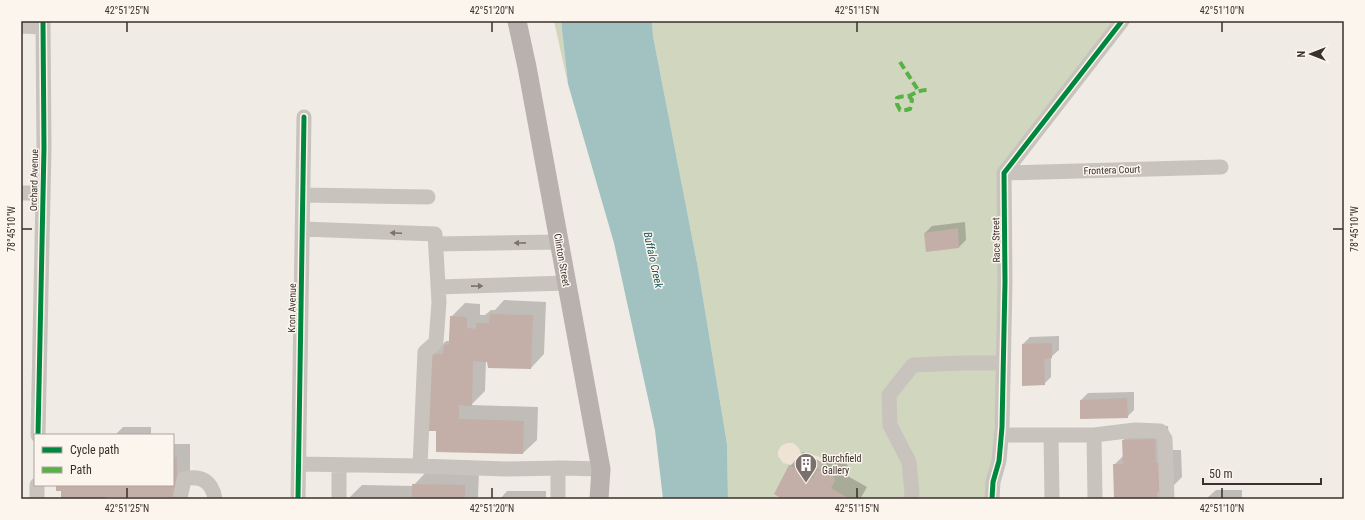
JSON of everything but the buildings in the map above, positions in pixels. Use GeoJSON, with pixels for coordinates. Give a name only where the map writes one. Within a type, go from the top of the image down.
{"type":"FeatureCollection","features":[{"type":"Feature","properties":{"kind":"main road","name":"Clinton Street"},"geometry":{"type":"LineString","coordinates":[[517,21],[527,67],[601,469],[599,499]]}},
{"type":"Feature","properties":{"kind":"street"},"geometry":{"type":"LineString","coordinates":[[1004,173],[1122,21]]}},
{"type":"Feature","properties":{"kind":"street"},"geometry":{"type":"LineString","coordinates":[[21,26],[43,24]]}},
{"type":"Feature","properties":{"kind":"street","name":"Orchard Avenue"},"geometry":{"type":"LineString","coordinates":[[38,434],[43,194],[43,24]]}},
{"type":"Feature","properties":{"kind":"street","name":"Kron Avenue"},"geometry":{"type":"LineString","coordinates":[[298,499],[304,117]]}},
{"type":"Feature","properties":{"kind":"street","name":"Frontera Court"},"geometry":{"type":"LineString","coordinates":[[1004,173],[1221,167]]}},
{"type":"Feature","properties":{"kind":"street","name":"Race Street"},"geometry":{"type":"LineString","coordinates":[[992,499],[993,482],[999,461],[1001,435],[1005,282],[1004,173]]}},
{"type":"Feature","properties":{"kind":"street"},"geometry":{"type":"LineString","coordinates":[[21,193],[43,194]]}},
{"type":"Feature","properties":{"kind":"street"},"geometry":{"type":"LineString","coordinates":[[303,195],[428,197]]}},
{"type":"Feature","properties":{"kind":"street"},"geometry":{"type":"LineString","coordinates":[[302,229],[435,239],[559,242]]}},
{"type":"Feature","properties":{"kind":"street"},"geometry":{"type":"LineString","coordinates":[[420,466],[425,352],[436,342],[439,302],[435,239]]}},
{"type":"Feature","properties":{"kind":"street"},"geometry":{"type":"LineString","coordinates":[[438,287],[567,283]]}},
{"type":"Feature","properties":{"kind":"street"},"geometry":{"type":"LineString","coordinates":[[911,499],[912,493],[909,462],[890,425],[888,395],[913,365],[1003,363]]}},
{"type":"Feature","properties":{"kind":"street"},"geometry":{"type":"LineString","coordinates":[[1001,435],[1094,435],[1135,430],[1160,431],[1165,439],[1167,499]]}},
{"type":"Feature","properties":{"kind":"street"},"geometry":{"type":"LineString","coordinates":[[1051,435],[1052,499]]}},
{"type":"Feature","properties":{"kind":"street"},"geometry":{"type":"LineString","coordinates":[[1094,435],[1095,499]]}},
{"type":"Feature","properties":{"kind":"street"},"geometry":{"type":"LineString","coordinates":[[299,464],[506,469],[601,469]]}},
{"type":"Feature","properties":{"kind":"street"},"geometry":{"type":"LineString","coordinates":[[339,465],[339,499]]}},
{"type":"Feature","properties":{"kind":"street"},"geometry":{"type":"LineString","coordinates":[[558,468],[558,499]]}},
{"type":"Feature","properties":{"kind":"street"},"geometry":{"type":"LineString","coordinates":[[180,499],[184,479],[190,478],[205,480],[212,487],[215,499]]}},
{"type":"Feature","properties":{"kind":"street"},"geometry":{"type":"LineString","coordinates":[[37,486],[37,499]]}},
{"type":"Feature","properties":{"kind":"green space"},"geometry":{"type":"Polygon","coordinates":[[[554,21],[561,21],[568,84],[554,21]]]}},
{"type":"Feature","properties":{"kind":"green space"},"geometry":{"type":"Polygon","coordinates":[[[652,21],[1122,21],[1004,173],[992,499],[728,499],[727,444],[698,268],[653,36],[652,21]]]}},
{"type":"Feature","properties":{"kind":"shaded area"},"geometry":{"type":"Polygon","coordinates":[[[787,443],[793,443],[799,448],[801,455],[805,457],[812,455],[818,456],[822,459],[824,468],[816,470],[813,476],[805,472],[803,462],[798,460],[792,465],[783,463],[778,456],[778,451],[781,446],[787,443]]]}},
{"type":"Feature","properties":{"kind":"water","name":"Buffalo Creek"},"geometry":{"type":"Polygon","coordinates":[[[561,21],[652,21],[653,36],[698,268],[727,444],[728,499],[663,499],[655,430],[614,243],[568,84],[561,21]]]}},
{"type":"Feature","properties":{"kind":"marked path"},"geometry":{"type":"LineString","coordinates":[[900,62],[918,90]]}},
{"type":"Feature","properties":{"kind":"marked path"},"geometry":{"type":"LineString","coordinates":[[909,96],[912,100],[910,109],[900,110],[897,104],[897,98],[927,90]]}},
{"type":"Feature","properties":{"kind":"cycle path"},"geometry":{"type":"LineString","coordinates":[[38,434],[44,148],[43,21]]}},
{"type":"Feature","properties":{"kind":"cycle path"},"geometry":{"type":"LineString","coordinates":[[992,499],[993,482],[999,461],[1002,427],[1005,282],[1004,173],[1122,21]]}},
{"type":"Feature","properties":{"kind":"cycle path"},"geometry":{"type":"LineString","coordinates":[[298,499],[304,117]]}},
{"type":"Feature","properties":{"kind":"place","name":"Burchfield Gallery"},"geometry":{"type":"Point","coordinates":[806,484]}}]}
